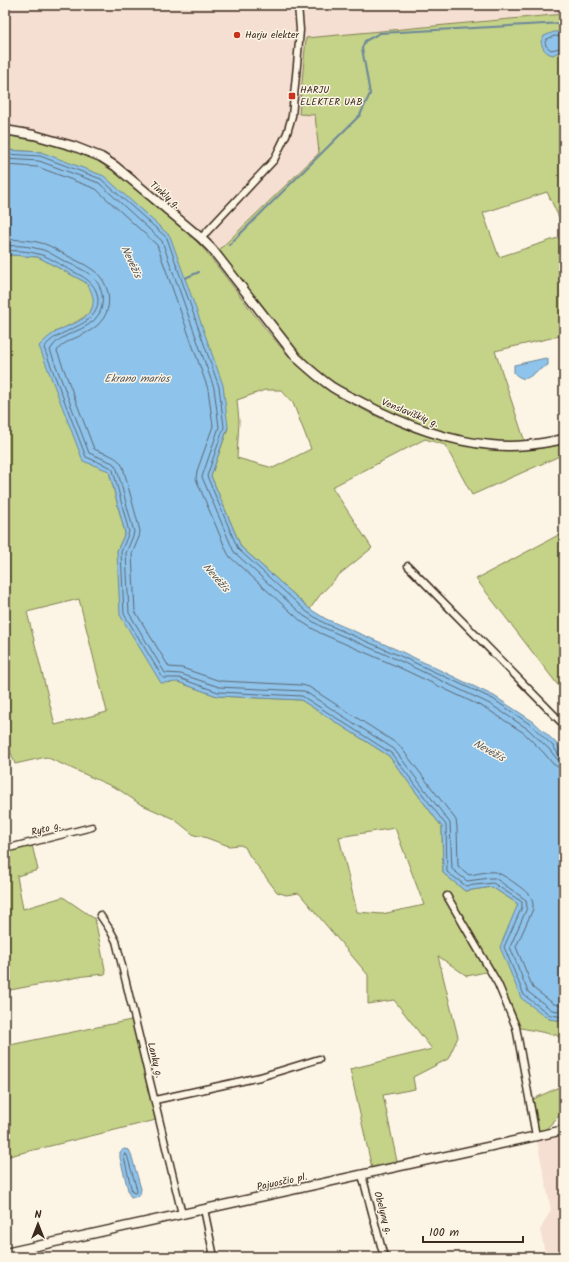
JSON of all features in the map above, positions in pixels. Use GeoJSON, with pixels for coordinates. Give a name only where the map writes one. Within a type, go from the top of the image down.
{"type":"FeatureCollection","features":[{"type":"Feature","properties":{"kind":"main road","name":"Tinklų g."},"geometry":{"type":"LineString","coordinates":[[5,130],[34,135],[73,146],[101,157],[115,166],[201,238],[212,249],[275,331]]}},
{"type":"Feature","properties":{"kind":"main road","name":"Venslaviškių g."},"geometry":{"type":"LineString","coordinates":[[275,331],[297,358],[332,387],[407,425],[441,436],[491,446],[526,445],[564,439]]}},
{"type":"Feature","properties":{"kind":"main road","name":"Pajuosčio pl."},"geometry":{"type":"LineString","coordinates":[[5,1253],[564,1130]]}},
{"type":"Feature","properties":{"kind":"street"},"geometry":{"type":"LineString","coordinates":[[201,238],[274,160],[287,133],[292,116],[297,65],[300,30],[298,5]]}},
{"type":"Feature","properties":{"kind":"street"},"geometry":{"type":"LineString","coordinates":[[408,566],[564,725]]}},
{"type":"Feature","properties":{"kind":"street","name":"Ryto g."},"geometry":{"type":"LineString","coordinates":[[5,849],[92,827]]}},
{"type":"Feature","properties":{"kind":"street"},"geometry":{"type":"LineString","coordinates":[[447,896],[498,984],[516,1027],[536,1136]]}},
{"type":"Feature","properties":{"kind":"street","name":"Lankų g."},"geometry":{"type":"LineString","coordinates":[[100,915],[116,941],[182,1214]]}},
{"type":"Feature","properties":{"kind":"street"},"geometry":{"type":"LineString","coordinates":[[155,1100],[260,1077],[319,1059]]}},
{"type":"Feature","properties":{"kind":"street","name":"Obelynų g."},"geometry":{"type":"LineString","coordinates":[[362,1175],[384,1257]]}},
{"type":"Feature","properties":{"kind":"street"},"geometry":{"type":"LineString","coordinates":[[204,1209],[214,1257]]}},
{"type":"Feature","properties":{"kind":"shaded area"},"geometry":{"type":"Polygon","coordinates":[[[5,5],[564,5],[564,14],[535,16],[299,114],[315,114],[320,153],[218,251],[193,226],[147,189],[123,167],[92,149],[44,134],[5,127],[5,5]]]}},
{"type":"Feature","properties":{"kind":"shaded area"},"geometry":{"type":"Polygon","coordinates":[[[564,1132],[564,1257],[546,1257],[540,1230],[551,1210],[536,1136],[564,1132]]]}},
{"type":"Feature","properties":{"kind":"green space"},"geometry":{"type":"Polygon","coordinates":[[[564,14],[564,228],[547,192],[483,213],[499,257],[564,236],[564,335],[495,351],[526,445],[491,445],[407,425],[311,371],[218,251],[319,153],[315,115],[299,114],[306,38],[564,14]]]}},
{"type":"Feature","properties":{"kind":"green space"},"geometry":{"type":"Polygon","coordinates":[[[5,135],[57,145],[97,161],[115,172],[132,185],[200,245],[264,327],[291,358],[310,375],[355,405],[380,418],[432,438],[483,448],[503,449],[564,443],[564,454],[472,495],[445,445],[425,439],[332,487],[372,548],[340,574],[320,595],[310,609],[241,547],[211,476],[228,428],[41,152],[5,150],[5,135]],[[265,390],[237,400],[239,421],[237,458],[273,468],[311,449],[293,403],[281,390],[265,390]]]}},
{"type":"Feature","properties":{"kind":"green space"},"geometry":{"type":"Polygon","coordinates":[[[5,255],[12,255],[38,257],[85,282],[92,292],[94,300],[88,314],[55,332],[109,471],[125,533],[117,551],[178,682],[217,696],[301,700],[389,756],[442,827],[443,873],[465,891],[492,887],[518,904],[549,1019],[564,1021],[564,1041],[556,1035],[516,1027],[490,971],[467,976],[438,956],[458,1037],[448,1059],[413,1077],[415,1089],[383,1095],[398,1166],[373,1173],[350,1069],[432,1049],[394,1000],[368,1004],[368,975],[299,893],[286,895],[277,892],[249,855],[245,847],[240,845],[229,846],[194,835],[174,819],[140,804],[118,789],[46,757],[15,764],[7,742],[5,742],[5,255]],[[79,599],[27,612],[55,725],[107,712],[79,599]],[[395,828],[339,837],[357,912],[382,914],[424,905],[395,828]]]}},
{"type":"Feature","properties":{"kind":"green space"},"geometry":{"type":"Polygon","coordinates":[[[564,532],[564,693],[476,579],[564,532]]]}},
{"type":"Feature","properties":{"kind":"green space"},"geometry":{"type":"Polygon","coordinates":[[[32,845],[38,870],[17,876],[23,909],[63,897],[95,919],[106,974],[84,976],[5,991],[5,852],[32,845]]]}},
{"type":"Feature","properties":{"kind":"green space"},"geometry":{"type":"Polygon","coordinates":[[[136,1019],[146,1076],[156,1120],[5,1157],[5,1046],[136,1019]]]}},
{"type":"Feature","properties":{"kind":"green space"},"geometry":{"type":"Polygon","coordinates":[[[564,1085],[564,1111],[546,1129],[545,1134],[536,1136],[529,1101],[564,1085]]]}},
{"type":"Feature","properties":{"kind":"water"},"geometry":{"type":"Polygon","coordinates":[[[554,32],[560,32],[564,35],[564,49],[553,55],[544,50],[541,41],[544,36],[554,32]]]}},
{"type":"Feature","properties":{"kind":"water","name":"Ekrano marios"},"geometry":{"type":"Polygon","coordinates":[[[5,150],[41,152],[104,176],[170,236],[223,385],[228,427],[211,476],[241,547],[310,609],[326,619],[400,651],[494,696],[534,722],[556,743],[564,755],[564,1021],[549,1019],[521,998],[500,947],[518,904],[492,887],[465,891],[443,873],[442,827],[389,756],[301,700],[217,696],[178,682],[161,683],[120,615],[117,551],[125,533],[109,471],[83,461],[39,346],[54,333],[81,320],[88,314],[93,305],[91,290],[85,282],[38,257],[5,255],[5,150]]]}},
{"type":"Feature","properties":{"kind":"water"},"geometry":{"type":"Polygon","coordinates":[[[546,358],[548,359],[548,365],[527,378],[522,378],[514,373],[514,365],[546,358]]]}},
{"type":"Feature","properties":{"kind":"water"},"geometry":{"type":"Polygon","coordinates":[[[124,1149],[129,1150],[131,1154],[141,1189],[140,1194],[135,1197],[131,1197],[129,1194],[120,1158],[120,1152],[124,1149]]]}},
{"type":"Feature","properties":{"kind":"waterway"},"geometry":{"type":"LineString","coordinates":[[229,245],[360,115],[370,94],[362,48],[365,41],[380,33],[564,23]]}},
{"type":"Feature","properties":{"kind":"waterway"},"geometry":{"type":"LineString","coordinates":[[185,278],[199,272]]}},
{"type":"Feature","properties":{"kind":"place","name":"Harju elekter"},"geometry":{"type":"Point","coordinates":[237,35]}},
{"type":"Feature","properties":{"kind":"place","name":"HARJU ELEKTER UAB"},"geometry":{"type":"Point","coordinates":[292,96]}},
{"type":"Feature","properties":{"kind":"water label","name":"Nevėžis"},"geometry":{"type":"Point","coordinates":[131,262]}},
{"type":"Feature","properties":{"kind":"water label","name":"Nevėžis"},"geometry":{"type":"Point","coordinates":[216,578]}},
{"type":"Feature","properties":{"kind":"water label","name":"Nevėžis"},"geometry":{"type":"Point","coordinates":[489,751]}}]}
